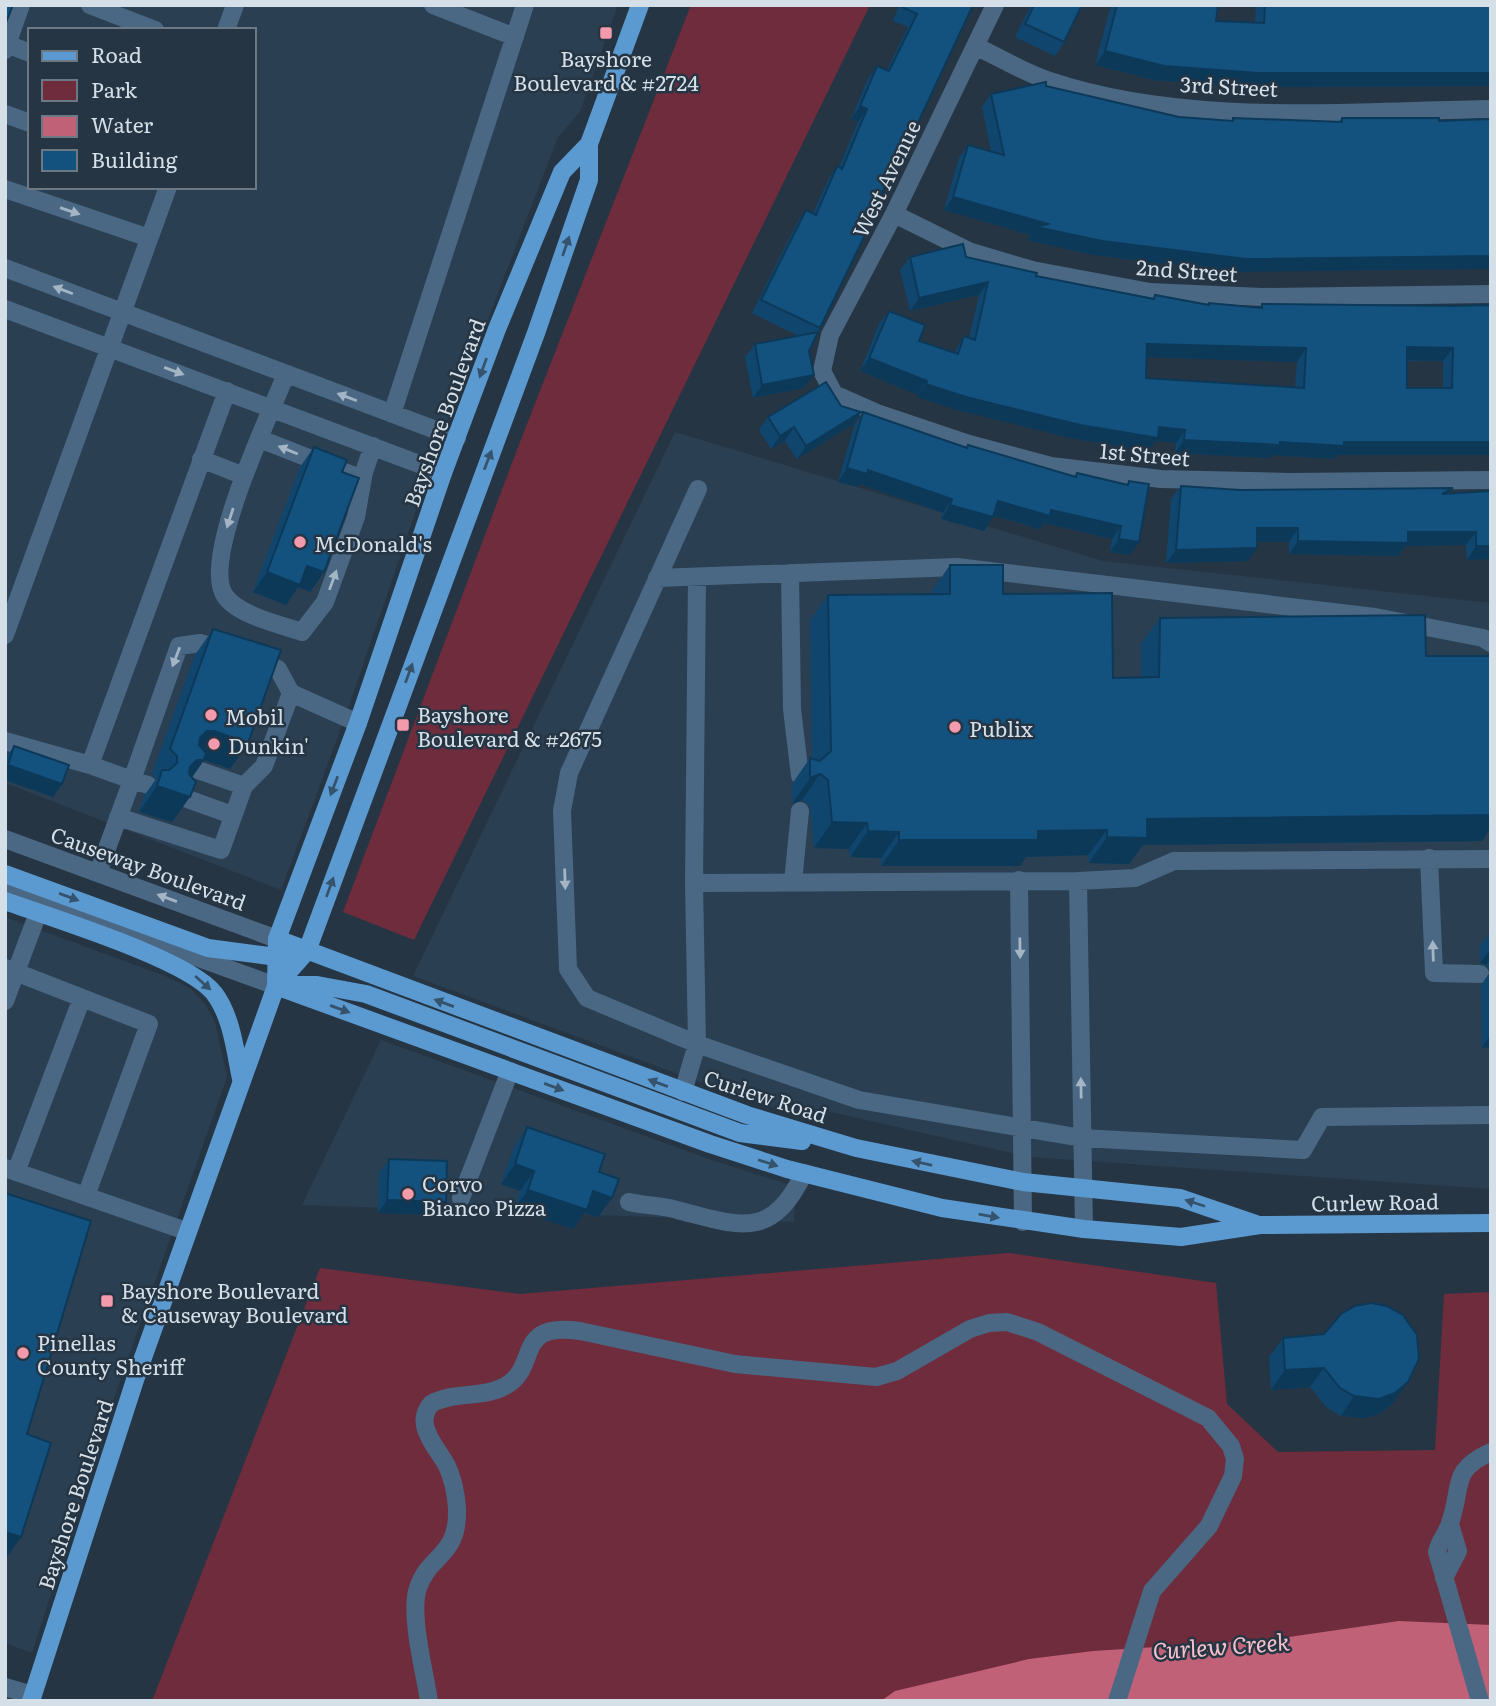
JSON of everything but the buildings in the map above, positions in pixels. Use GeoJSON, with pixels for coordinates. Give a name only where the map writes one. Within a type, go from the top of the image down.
{"type":"FeatureCollection","features":[{"type":"Feature","properties":{"kind":"main road","name":"Bayshore Boulevard"},"geometry":{"type":"LineString","coordinates":[[276,986],[307,951],[536,333],[589,180],[589,144],[640,5]]}},
{"type":"Feature","properties":{"kind":"main road","name":"Bayshore Boulevard"},"geometry":{"type":"LineString","coordinates":[[32,1698],[186,1231],[276,986],[277,948],[358,723],[443,473],[562,172],[589,144]]}},
{"type":"Feature","properties":{"kind":"main road","name":"Curlew Road"},"geometry":{"type":"LineString","coordinates":[[5,874],[208,948],[307,951],[747,1115],[856,1148],[1023,1182],[1180,1198],[1260,1225]]}},
{"type":"Feature","properties":{"kind":"main road"},"geometry":{"type":"LineString","coordinates":[[5,901],[169,962],[197,977],[214,993],[227,1017],[241,1079]]}},
{"type":"Feature","properties":{"kind":"main road"},"geometry":{"type":"LineString","coordinates":[[276,986],[317,985],[366,994],[740,1133],[856,1148]]}},
{"type":"Feature","properties":{"kind":"main road","name":"Curlew Road"},"geometry":{"type":"LineString","coordinates":[[276,986],[710,1144],[804,1173],[942,1208],[1023,1222],[1181,1237],[1260,1225],[1491,1223]]}},
{"type":"Feature","properties":{"kind":"street"},"geometry":{"type":"LineString","coordinates":[[22,5],[6,47],[28,52]]}},
{"type":"Feature","properties":{"kind":"street"},"geometry":{"type":"LineString","coordinates":[[90,5],[150,28]]}},
{"type":"Feature","properties":{"kind":"street"},"geometry":{"type":"LineString","coordinates":[[227,28],[235,5]]}},
{"type":"Feature","properties":{"kind":"street"},"geometry":{"type":"LineString","coordinates":[[433,5],[515,37]]}},
{"type":"Feature","properties":{"kind":"street"},"geometry":{"type":"LineString","coordinates":[[392,414],[525,5]]}},
{"type":"Feature","properties":{"kind":"street","name":"West Avenue"},"geometry":{"type":"LineString","coordinates":[[821,371],[830,335],[894,214],[995,5]]}},
{"type":"Feature","properties":{"kind":"street","name":"3rd Street"},"geometry":{"type":"LineString","coordinates":[[975,46],[1047,80],[1138,102],[1226,111],[1491,110]]}},
{"type":"Feature","properties":{"kind":"street"},"geometry":{"type":"LineString","coordinates":[[5,114],[28,122]]}},
{"type":"Feature","properties":{"kind":"street"},"geometry":{"type":"LineString","coordinates":[[5,189],[149,238]]}},
{"type":"Feature","properties":{"kind":"street"},"geometry":{"type":"LineString","coordinates":[[5,635],[167,189]]}},
{"type":"Feature","properties":{"kind":"street","name":"2nd Street"},"geometry":{"type":"LineString","coordinates":[[894,214],[971,252],[1032,270],[1150,292],[1262,297],[1491,294]]}},
{"type":"Feature","properties":{"kind":"street"},"geometry":{"type":"LineString","coordinates":[[5,268],[457,438]]}},
{"type":"Feature","properties":{"kind":"street"},"geometry":{"type":"LineString","coordinates":[[5,309],[443,473]]}},
{"type":"Feature","properties":{"kind":"street","name":"1st Street"},"geometry":{"type":"LineString","coordinates":[[821,371],[834,394],[877,413],[969,444],[1051,466],[1161,480],[1491,480]]}},
{"type":"Feature","properties":{"kind":"street"},"geometry":{"type":"LineString","coordinates":[[286,374],[244,476],[226,532],[218,578],[226,597],[252,615],[302,632],[325,602],[356,517],[362,480],[373,446]]}},
{"type":"Feature","properties":{"kind":"street"},"geometry":{"type":"LineString","coordinates":[[90,765],[227,391]]}},
{"type":"Feature","properties":{"kind":"street"},"geometry":{"type":"LineString","coordinates":[[260,439],[362,480]]}},
{"type":"Feature","properties":{"kind":"street"},"geometry":{"type":"LineString","coordinates":[[201,459],[244,476]]}},
{"type":"Feature","properties":{"kind":"street"},"geometry":{"type":"LineString","coordinates":[[698,489],[569,774],[562,811],[568,969],[587,998],[697,1044],[859,1100],[1022,1130],[1082,1138],[1303,1150],[1322,1117],[1491,1115]]}},
{"type":"Feature","properties":{"kind":"street"},"geometry":{"type":"LineString","coordinates":[[657,578],[957,567],[1375,617],[1483,638],[1491,643]]}},
{"type":"Feature","properties":{"kind":"street"},"geometry":{"type":"LineString","coordinates":[[790,573],[792,709],[800,776]]}},
{"type":"Feature","properties":{"kind":"street"},"geometry":{"type":"LineString","coordinates":[[683,1092],[697,1044],[694,883],[696,577]]}},
{"type":"Feature","properties":{"kind":"street"},"geometry":{"type":"LineString","coordinates":[[98,873],[118,817],[140,783],[179,646],[201,643],[278,669],[291,693],[358,723]]}},
{"type":"Feature","properties":{"kind":"street"},"geometry":{"type":"LineString","coordinates":[[118,817],[221,850],[244,786],[264,766],[291,693]]}},
{"type":"Feature","properties":{"kind":"street"},"geometry":{"type":"LineString","coordinates":[[5,741],[90,765],[140,783]]}},
{"type":"Feature","properties":{"kind":"street"},"geometry":{"type":"LineString","coordinates":[[192,768],[244,786]]}},
{"type":"Feature","properties":{"kind":"street"},"geometry":{"type":"LineString","coordinates":[[181,797],[232,815]]}},
{"type":"Feature","properties":{"kind":"street"},"geometry":{"type":"LineString","coordinates":[[793,882],[800,811]]}},
{"type":"Feature","properties":{"kind":"street","name":"Causeway Boulevard"},"geometry":{"type":"LineString","coordinates":[[5,839],[98,873],[277,948]]}},
{"type":"Feature","properties":{"kind":"street"},"geometry":{"type":"LineString","coordinates":[[1429,858],[1434,973],[1480,974]]}},
{"type":"Feature","properties":{"kind":"street"},"geometry":{"type":"LineString","coordinates":[[694,883],[1078,881],[1135,878],[1174,861],[1491,859]]}},
{"type":"Feature","properties":{"kind":"street"},"geometry":{"type":"LineString","coordinates":[[1019,880],[1023,1222]]}},
{"type":"Feature","properties":{"kind":"street"},"geometry":{"type":"LineString","coordinates":[[1078,881],[1084,1229]]}},
{"type":"Feature","properties":{"kind":"street"},"geometry":{"type":"LineString","coordinates":[[5,888],[276,986]]}},
{"type":"Feature","properties":{"kind":"street"},"geometry":{"type":"LineString","coordinates":[[5,1001],[11,970],[38,913]]}},
{"type":"Feature","properties":{"kind":"street"},"geometry":{"type":"LineString","coordinates":[[11,970],[149,1024],[86,1196]]}},
{"type":"Feature","properties":{"kind":"street"},"geometry":{"type":"LineString","coordinates":[[82,998],[11,1170],[186,1231]]}},
{"type":"Feature","properties":{"kind":"street"},"geometry":{"type":"LineString","coordinates":[[461,1198],[510,1071]]}},
{"type":"Feature","properties":{"kind":"street"},"geometry":{"type":"LineString","coordinates":[[629,1202],[745,1225],[769,1220],[790,1202],[804,1173]]}},
{"type":"Feature","properties":{"kind":"street"},"geometry":{"type":"LineString","coordinates":[[429,1701],[416,1608],[417,1591],[453,1542],[457,1506],[450,1475],[424,1424],[425,1412],[437,1401],[491,1392],[511,1382],[533,1342],[544,1334],[563,1330],[708,1360],[870,1377],[897,1371],[941,1343],[989,1323],[1007,1322],[1038,1332],[1208,1418],[1231,1446],[1235,1467],[1221,1505],[1192,1549],[1159,1581],[1143,1615],[1117,1701]]}},
{"type":"Feature","properties":{"kind":"street"},"geometry":{"type":"LineString","coordinates":[[1480,1701],[1437,1552],[1450,1524],[1462,1472],[1472,1460],[1491,1452]]}},
{"type":"Feature","properties":{"kind":"street"},"geometry":{"type":"LineString","coordinates":[[5,1687],[32,1698]]}},
{"type":"Feature","properties":{"kind":"shaded area"},"geometry":{"type":"Polygon","coordinates":[[[5,5],[618,5],[580,112],[558,137],[431,467],[344,720],[281,890],[5,783],[5,5]]]}},
{"type":"Feature","properties":{"kind":"shaded area"},"geometry":{"type":"Polygon","coordinates":[[[675,432],[1103,561],[1491,603],[1491,1189],[1029,1157],[800,1105],[799,1115],[751,1101],[413,976],[675,432]]]}},
{"type":"Feature","properties":{"kind":"shaded area"},"geometry":{"type":"Polygon","coordinates":[[[5,917],[165,976],[191,989],[205,1004],[215,1022],[227,1077],[112,1404],[32,1653],[5,1643],[5,917]]]}},
{"type":"Feature","properties":{"kind":"shaded area"},"geometry":{"type":"Polygon","coordinates":[[[381,1040],[706,1158],[796,1187],[794,1222],[302,1205],[381,1040]]]}},
{"type":"Feature","properties":{"kind":"green space"},"geometry":{"type":"Polygon","coordinates":[[[691,5],[870,5],[414,940],[343,912],[520,442],[691,5]]]}},
{"type":"Feature","properties":{"kind":"green space"},"geometry":{"type":"Polygon","coordinates":[[[1009,1253],[1216,1283],[1227,1404],[1278,1452],[1435,1450],[1444,1294],[1491,1292],[1491,1701],[152,1701],[320,1268],[520,1294],[1009,1253]]]}},
{"type":"Feature","properties":{"kind":"water","name":"Curlew Creek"},"geometry":{"type":"Polygon","coordinates":[[[1399,1621],[1491,1625],[1491,1701],[881,1701],[895,1691],[1029,1659],[1093,1651],[1268,1640],[1399,1621]]]}},
{"type":"Feature","properties":{"kind":"place","name":"Bayshore Boulevard & #2724"},"geometry":{"type":"Point","coordinates":[606,33]}},
{"type":"Feature","properties":{"kind":"place","name":"McDonald's"},"geometry":{"type":"Point","coordinates":[300,542]}},
{"type":"Feature","properties":{"kind":"place","name":"Mobil"},"geometry":{"type":"Point","coordinates":[211,715]}},
{"type":"Feature","properties":{"kind":"place","name":"Bayshore Boulevard & #2675"},"geometry":{"type":"Point","coordinates":[403,725]}},
{"type":"Feature","properties":{"kind":"place","name":"Publix"},"geometry":{"type":"Point","coordinates":[955,727]}},
{"type":"Feature","properties":{"kind":"place","name":"Dunkin'"},"geometry":{"type":"Point","coordinates":[214,744]}},
{"type":"Feature","properties":{"kind":"place","name":"Corvo Bianco Pizza"},"geometry":{"type":"Point","coordinates":[408,1194]}},
{"type":"Feature","properties":{"kind":"place","name":"Bayshore Boulevard & Causeway Boulevard"},"geometry":{"type":"Point","coordinates":[107,1301]}},
{"type":"Feature","properties":{"kind":"place","name":"Pinellas County Sheriff"},"geometry":{"type":"Point","coordinates":[23,1353]}}]}
